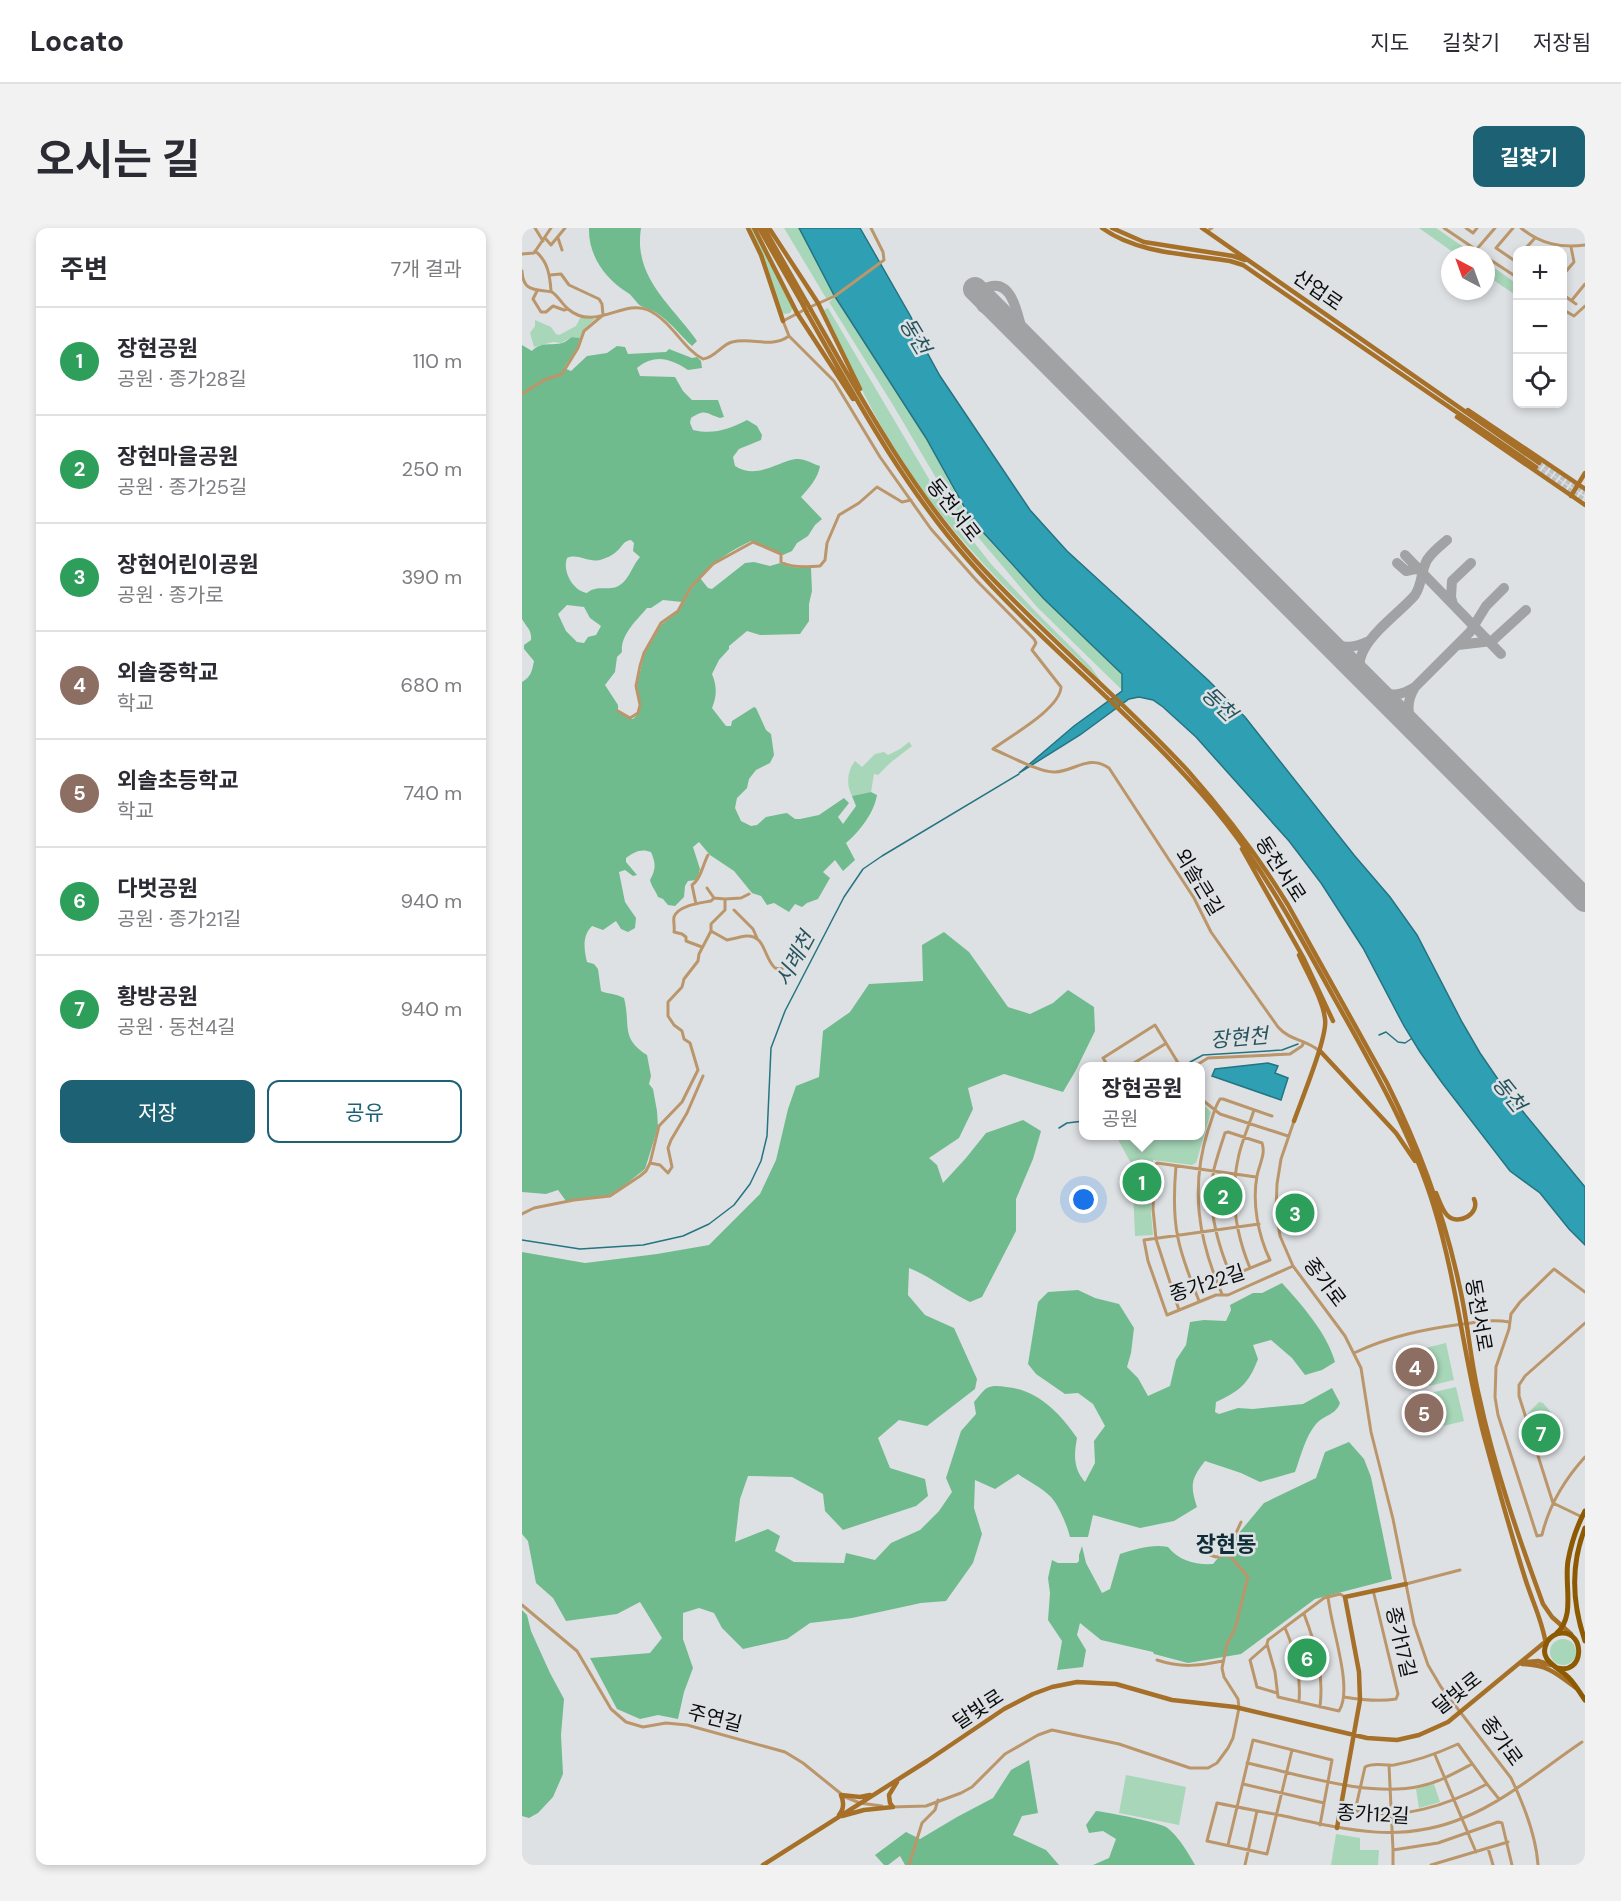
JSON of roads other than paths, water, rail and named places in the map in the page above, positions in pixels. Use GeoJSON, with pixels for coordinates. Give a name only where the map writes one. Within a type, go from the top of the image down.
{"type":"FeatureCollection","features":[{"type":"Feature","properties":{"kind":"main road"},"geometry":{"type":"LineString","coordinates":[[748,228],[761,255],[783,321]]}},
{"type":"Feature","properties":{"kind":"main road"},"geometry":{"type":"LineString","coordinates":[[754,228],[797,313],[877,431]]}},
{"type":"Feature","properties":{"kind":"main road","name":"동천서로"},"geometry":{"type":"LineString","coordinates":[[759,228],[805,304]]}},
{"type":"Feature","properties":{"kind":"main road"},"geometry":{"type":"LineString","coordinates":[[766,228],[818,303],[877,431]]}},
{"type":"Feature","properties":{"kind":"main road","name":"동천서로"},"geometry":{"type":"LineString","coordinates":[[766,228],[809,312],[915,494],[970,562],[1186,769],[1212,798],[1270,877],[1387,1083],[1402,1112],[1424,1166],[1450,1248],[1459,1281],[1477,1411],[1505,1512],[1546,1643]]}},
{"type":"Feature","properties":{"kind":"main road","name":"산업로"},"geometry":{"type":"LineString","coordinates":[[1102,228],[1121,239],[1140,246],[1243,265],[1412,382],[1538,465],[1207,229]]}},
{"type":"Feature","properties":{"kind":"main road"},"geometry":{"type":"LineString","coordinates":[[1112,228],[1144,242],[1233,256],[1253,263]]}},
{"type":"Feature","properties":{"kind":"main road","name":"산업로"},"geometry":{"type":"LineString","coordinates":[[1416,377],[1585,489]]}},
{"type":"Feature","properties":{"kind":"main road","name":"산업로"},"geometry":{"type":"LineString","coordinates":[[1412,382],[1485,438],[1585,505]]}},
{"type":"Feature","properties":{"kind":"main road"},"geometry":{"type":"LineString","coordinates":[[1571,495],[1585,473]]}},
{"type":"Feature","properties":{"kind":"main road","name":"동천서로"},"geometry":{"type":"LineString","coordinates":[[1135,721],[1228,826],[1272,889],[1383,1086],[1425,1181],[1445,1248],[1480,1401],[1511,1510],[1543,1604],[1562,1628],[1574,1636]]}},
{"type":"Feature","properties":{"kind":"main road"},"geometry":{"type":"LineString","coordinates":[[1228,826],[1303,957],[1333,1021]]}},
{"type":"Feature","properties":{"kind":"main road"},"geometry":{"type":"LineString","coordinates":[[1285,925],[1323,1011],[1326,1026],[1294,1121]]}},
{"type":"Feature","properties":{"kind":"main road"},"geometry":{"type":"LineString","coordinates":[[1320,1051],[1396,1133],[1425,1181]]}},
{"type":"Feature","properties":{"kind":"main road"},"geometry":{"type":"LineString","coordinates":[[1424,1166],[1445,1212],[1450,1217],[1458,1220],[1466,1217],[1476,1206],[1474,1198]]}},
{"type":"Feature","properties":{"kind":"main road"},"geometry":{"type":"LineString","coordinates":[[1583,1514],[1568,1560],[1568,1617],[1562,1628],[1546,1643],[1546,1656],[1554,1667],[1570,1678],[1585,1700]]}},
{"type":"Feature","properties":{"kind":"main road"},"geometry":{"type":"LineString","coordinates":[[1585,1528],[1575,1569],[1574,1590],[1585,1641]]}},
{"type":"Feature","properties":{"kind":"main road","name":"종가17길"},"geometry":{"type":"LineString","coordinates":[[1345,1597],[1406,1584]]}},
{"type":"Feature","properties":{"kind":"main road"},"geometry":{"type":"LineString","coordinates":[[1337,1828],[1359,1700],[1359,1672],[1345,1597]]}},
{"type":"Feature","properties":{"kind":"main road"},"geometry":{"type":"LineString","coordinates":[[1554,1667],[1562,1670],[1572,1667],[1580,1660],[1581,1628]]}},
{"type":"Feature","properties":{"kind":"main road"},"geometry":{"type":"LineString","coordinates":[[1552,1636],[1563,1633],[1574,1636],[1580,1644],[1585,1659]]}},
{"type":"Feature","properties":{"kind":"main road","name":"달빛로"},"geometry":{"type":"LineString","coordinates":[[765,1864],[903,1776],[982,1722],[1012,1704],[1043,1690],[1077,1682],[1116,1684],[1172,1700],[1239,1708],[1354,1736],[1384,1740],[1412,1737],[1438,1728],[1462,1712],[1546,1643]]}},
{"type":"Feature","properties":{"kind":"main road","name":"달빛로"},"geometry":{"type":"LineString","coordinates":[[1514,1667],[1538,1661],[1554,1667]]}},
{"type":"Feature","properties":{"kind":"main road"},"geometry":{"type":"LineString","coordinates":[[1522,1664],[1550,1669],[1579,1691]]}},
{"type":"Feature","properties":{"kind":"main road"},"geometry":{"type":"LineString","coordinates":[[837,1817],[864,1810],[893,1807],[889,1795],[903,1776]]}},
{"type":"Feature","properties":{"kind":"main road"},"geometry":{"type":"LineString","coordinates":[[841,1795],[860,1797],[874,1794]]}},
{"type":"Feature","properties":{"kind":"main road"},"geometry":{"type":"LineString","coordinates":[[837,1817],[842,1811],[844,1801],[841,1795]]}},
{"type":"Feature","properties":{"kind":"street"},"geometry":{"type":"LineString","coordinates":[[535,228],[551,245],[565,228]]}},
{"type":"Feature","properties":{"kind":"street"},"geometry":{"type":"LineString","coordinates":[[522,254],[531,255],[544,240],[550,228]]}},
{"type":"Feature","properties":{"kind":"street"},"geometry":{"type":"LineString","coordinates":[[618,711],[630,718],[638,713],[640,705],[636,686],[644,653],[661,623],[678,611],[691,587],[717,561],[753,542],[782,554],[783,564],[820,566],[826,556],[827,542],[843,511],[856,505],[877,487],[902,502],[911,500],[879,457],[828,373],[789,336],[783,321],[835,296],[883,261],[883,252],[870,228]]}},
{"type":"Feature","properties":{"kind":"street"},"geometry":{"type":"LineString","coordinates":[[1444,228],[1470,246]]}},
{"type":"Feature","properties":{"kind":"street"},"geometry":{"type":"LineString","coordinates":[[1466,228],[1473,233],[1477,228]]}},
{"type":"Feature","properties":{"kind":"street"},"geometry":{"type":"LineString","coordinates":[[1479,246],[1495,228]]}},
{"type":"Feature","properties":{"kind":"street"},"geometry":{"type":"LineString","coordinates":[[1513,228],[1496,248],[1513,259]]}},
{"type":"Feature","properties":{"kind":"street"},"geometry":{"type":"LineString","coordinates":[[1521,228],[1535,238],[1558,246]]}},
{"type":"Feature","properties":{"kind":"street"},"geometry":{"type":"LineString","coordinates":[[558,238],[562,250]]}},
{"type":"Feature","properties":{"kind":"street"},"geometry":{"type":"LineString","coordinates":[[1528,246],[1535,238]]}},
{"type":"Feature","properties":{"kind":"street"},"geometry":{"type":"LineString","coordinates":[[1567,247],[1585,245]]}},
{"type":"Feature","properties":{"kind":"street"},"geometry":{"type":"LineString","coordinates":[[1567,271],[1574,262],[1571,247]]}},
{"type":"Feature","properties":{"kind":"street"},"geometry":{"type":"LineString","coordinates":[[535,251],[543,259],[550,275],[551,291]]}},
{"type":"Feature","properties":{"kind":"street"},"geometry":{"type":"LineString","coordinates":[[1495,263],[1513,275]]}},
{"type":"Feature","properties":{"kind":"street"},"geometry":{"type":"LineString","coordinates":[[522,271],[522,278],[529,286],[537,291],[551,291],[568,309]]}},
{"type":"Feature","properties":{"kind":"street"},"geometry":{"type":"LineString","coordinates":[[550,275],[561,274],[569,285],[597,298],[602,304],[602,317]]}},
{"type":"Feature","properties":{"kind":"street"},"geometry":{"type":"LineString","coordinates":[[1572,300],[1585,284]]}},
{"type":"Feature","properties":{"kind":"street"},"geometry":{"type":"LineString","coordinates":[[537,291],[533,299],[541,312],[546,312],[553,306],[568,309],[586,317],[602,317],[634,308],[650,311],[664,321],[703,359],[709,358],[732,342],[779,343],[789,336]]}},
{"type":"Feature","properties":{"kind":"street"},"geometry":{"type":"LineString","coordinates":[[1567,297],[1576,304]]}},
{"type":"Feature","properties":{"kind":"street"},"geometry":{"type":"LineString","coordinates":[[1567,312],[1574,316],[1585,306]]}},
{"type":"Feature","properties":{"kind":"street"},"geometry":{"type":"LineString","coordinates":[[522,394],[544,380],[562,374],[578,348],[584,331],[602,317]]}},
{"type":"Feature","properties":{"kind":"street","name":"외솔큰길"},"geometry":{"type":"LineString","coordinates":[[911,500],[949,550],[1034,639],[1036,643],[1032,650],[1061,687],[1058,697],[1046,710],[993,749],[1014,759],[1054,772],[1086,762],[1100,763],[1109,768],[1194,898],[1211,932],[1278,1027],[1291,1038],[1320,1051]]}},
{"type":"Feature","properties":{"kind":"street"},"geometry":{"type":"LineString","coordinates":[[696,904],[692,885],[698,880],[708,855]]}},
{"type":"Feature","properties":{"kind":"street"},"geometry":{"type":"LineString","coordinates":[[707,888],[714,898]]}},
{"type":"Feature","properties":{"kind":"street"},"geometry":{"type":"LineString","coordinates":[[702,947],[686,941],[682,933],[674,932],[676,913],[714,898],[741,898],[749,894]]}},
{"type":"Feature","properties":{"kind":"street"},"geometry":{"type":"LineString","coordinates":[[522,1214],[534,1208],[610,1196],[646,1171],[659,1126],[682,1101],[698,1070],[690,1043],[684,1039],[682,1031],[672,1023],[667,1010],[668,1002],[682,987],[684,979],[698,961],[702,947],[711,931],[711,924],[724,910],[725,899]]}},
{"type":"Feature","properties":{"kind":"street"},"geometry":{"type":"LineString","coordinates":[[734,910],[753,929],[762,943],[766,958],[775,968],[794,965]]}},
{"type":"Feature","properties":{"kind":"street"},"geometry":{"type":"LineString","coordinates":[[711,931],[727,940],[749,936],[757,938]]}},
{"type":"Feature","properties":{"kind":"street"},"geometry":{"type":"LineString","coordinates":[[1106,1062],[1103,1058],[1155,1025],[1178,1062]]}},
{"type":"Feature","properties":{"kind":"street"},"geometry":{"type":"LineString","coordinates":[[1202,1062],[1208,1058],[1290,1054],[1304,1042]]}},
{"type":"Feature","properties":{"kind":"street"},"geometry":{"type":"LineString","coordinates":[[1135,1062],[1166,1043]]}},
{"type":"Feature","properties":{"kind":"street"},"geometry":{"type":"LineString","coordinates":[[650,1163],[660,1165],[668,1173],[672,1167],[668,1148],[703,1076]]}},
{"type":"Feature","properties":{"kind":"street"},"geometry":{"type":"LineString","coordinates":[[1222,1294],[1200,1232],[1198,1202],[1200,1168],[1205,1140],[1218,1101],[1223,1098],[1272,1116]]}},
{"type":"Feature","properties":{"kind":"street"},"geometry":{"type":"LineString","coordinates":[[1205,1102],[1215,1111],[1288,1136]]}},
{"type":"Feature","properties":{"kind":"street"},"geometry":{"type":"LineString","coordinates":[[1250,1268],[1237,1226],[1235,1174],[1254,1109]]}},
{"type":"Feature","properties":{"kind":"street","name":"종가로"},"geometry":{"type":"LineString","coordinates":[[1294,1121],[1278,1171],[1276,1206],[1280,1236],[1293,1266],[1338,1325],[1354,1353],[1363,1378],[1371,1432],[1387,1493],[1414,1624],[1428,1665],[1437,1682],[1490,1749],[1515,1788],[1532,1833],[1538,1865]]}},
{"type":"Feature","properties":{"kind":"street"},"geometry":{"type":"LineString","coordinates":[[1225,1133],[1244,1138],[1262,1143],[1264,1149],[1256,1177],[1256,1203],[1263,1245],[1270,1260],[1231,1276],[1220,1251],[1215,1230],[1214,1171],[1225,1133]]}},
{"type":"Feature","properties":{"kind":"street"},"geometry":{"type":"LineString","coordinates":[[1179,1310],[1156,1239],[1153,1209],[1155,1165],[1157,1162],[1256,1177]]}},
{"type":"Feature","properties":{"kind":"street"},"geometry":{"type":"LineString","coordinates":[[1176,1166],[1174,1190],[1177,1236],[1199,1301]]}},
{"type":"Feature","properties":{"kind":"street"},"geometry":{"type":"LineString","coordinates":[[1156,1239],[1258,1224]]}},
{"type":"Feature","properties":{"kind":"street","name":"종가22길"},"geometry":{"type":"LineString","coordinates":[[1156,1239],[1144,1240],[1148,1261],[1167,1315],[1199,1301],[1222,1294],[1228,1295],[1293,1266]]}},
{"type":"Feature","properties":{"kind":"street"},"geometry":{"type":"LineString","coordinates":[[1585,1292],[1554,1269],[1511,1314],[1509,1329],[1496,1367],[1495,1398],[1499,1421],[1535,1534],[1539,1537],[1542,1535],[1554,1503],[1569,1477],[1585,1457]]}},
{"type":"Feature","properties":{"kind":"street"},"geometry":{"type":"LineString","coordinates":[[1354,1353],[1400,1335],[1493,1320],[1509,1322]]}},
{"type":"Feature","properties":{"kind":"street"},"geometry":{"type":"LineString","coordinates":[[1554,1503],[1518,1390],[1521,1380],[1583,1325]]}},
{"type":"Feature","properties":{"kind":"street"},"geometry":{"type":"LineString","coordinates":[[1554,1503],[1583,1514]]}},
{"type":"Feature","properties":{"kind":"street"},"geometry":{"type":"LineString","coordinates":[[1229,1555],[1241,1522]]}},
{"type":"Feature","properties":{"kind":"street"},"geometry":{"type":"LineString","coordinates":[[1210,1555],[1216,1557],[1229,1555]]}},
{"type":"Feature","properties":{"kind":"street"},"geometry":{"type":"LineString","coordinates":[[909,1865],[922,1823],[935,1810],[938,1800],[967,1790],[1005,1754],[1038,1735],[1052,1730],[1119,1744],[1190,1768],[1209,1768],[1217,1763],[1233,1738],[1239,1708],[1236,1693],[1224,1677],[1222,1668],[1227,1644],[1236,1629],[1248,1576],[1229,1555]]}},
{"type":"Feature","properties":{"kind":"street"},"geometry":{"type":"LineString","coordinates":[[1406,1584],[1460,1570]]}},
{"type":"Feature","properties":{"kind":"street","name":"종가17길"},"geometry":{"type":"LineString","coordinates":[[1359,1700],[1384,1701],[1396,1699],[1398,1694],[1373,1590]]}},
{"type":"Feature","properties":{"kind":"street"},"geometry":{"type":"LineString","coordinates":[[1277,1693],[1257,1688],[1250,1660],[1285,1628],[1328,1596],[1340,1594],[1345,1597]]}},
{"type":"Feature","properties":{"kind":"street"},"geometry":{"type":"LineString","coordinates":[[1267,1644],[1275,1672],[1278,1697],[1339,1711],[1344,1697],[1342,1671],[1329,1612],[1328,1596]]}},
{"type":"Feature","properties":{"kind":"street","name":"주연길"},"geometry":{"type":"LineString","coordinates":[[522,1605],[577,1651],[611,1709],[626,1722],[643,1726],[687,1725],[785,1752],[803,1763],[841,1795],[860,1803],[893,1807],[926,1806],[938,1800]]}},
{"type":"Feature","properties":{"kind":"street"},"geometry":{"type":"LineString","coordinates":[[1577,1612],[1585,1611]]}},
{"type":"Feature","properties":{"kind":"street"},"geometry":{"type":"LineString","coordinates":[[1304,1614],[1320,1666],[1322,1690],[1320,1707]]}},
{"type":"Feature","properties":{"kind":"street"},"geometry":{"type":"LineString","coordinates":[[1285,1628],[1298,1663],[1299,1702]]}},
{"type":"Feature","properties":{"kind":"street"},"geometry":{"type":"LineString","coordinates":[[1157,1660],[1188,1667],[1223,1661]]}},
{"type":"Feature","properties":{"kind":"street"},"geometry":{"type":"LineString","coordinates":[[1344,1697],[1359,1700]]}},
{"type":"Feature","properties":{"kind":"street"},"geometry":{"type":"LineString","coordinates":[[1292,1750],[1267,1854],[1228,1845],[1253,1740],[1332,1760],[1320,1825]]}},
{"type":"Feature","properties":{"kind":"street","name":"종가로"},"geometry":{"type":"LineString","coordinates":[[1515,1788],[1582,1742]]}},
{"type":"Feature","properties":{"kind":"street"},"geometry":{"type":"LineString","coordinates":[[1487,1784],[1455,1801],[1421,1811],[1390,1813],[1355,1811],[1365,1767],[1370,1764],[1389,1765],[1417,1761],[1458,1744],[1499,1799]]}},
{"type":"Feature","properties":{"kind":"street"},"geometry":{"type":"LineString","coordinates":[[1435,1755],[1476,1852]]}},
{"type":"Feature","properties":{"kind":"street"},"geometry":{"type":"LineString","coordinates":[[1247,1763],[1328,1781],[1390,1790],[1420,1786],[1445,1778],[1472,1764]]}},
{"type":"Feature","properties":{"kind":"street"},"geometry":{"type":"LineString","coordinates":[[1389,1765],[1393,1865]]}},
{"type":"Feature","properties":{"kind":"street"},"geometry":{"type":"LineString","coordinates":[[1243,1784],[1324,1803]]}},
{"type":"Feature","properties":{"kind":"street","name":"종가12길"},"geometry":{"type":"LineString","coordinates":[[1228,1845],[1207,1841],[1217,1803],[1320,1825],[1391,1834],[1421,1831],[1463,1818],[1515,1788]]}},
{"type":"Feature","properties":{"kind":"street"},"geometry":{"type":"LineString","coordinates":[[1245,1865],[1257,1811]]}},
{"type":"Feature","properties":{"kind":"street"},"geometry":{"type":"LineString","coordinates":[[1393,1850],[1438,1843],[1498,1822],[1502,1823],[1512,1865]]}},
{"type":"Feature","properties":{"kind":"street"},"geometry":{"type":"LineString","coordinates":[[1431,1865],[1508,1842]]}},
{"type":"Feature","properties":{"kind":"street"},"geometry":{"type":"LineString","coordinates":[[1488,1848],[1493,1865]]}},
{"type":"Feature","properties":{"kind":"water","name":"동천"},"geometry":{"type":"Polygon","coordinates":[[[799,228],[860,228],[911,317],[940,376],[1030,510],[1067,551],[1208,680],[1245,717],[1390,897],[1417,935],[1480,1053],[1506,1091],[1585,1187],[1585,1245],[1540,1193],[1510,1171],[1443,1084],[1404,1026],[1363,948],[1321,883],[1289,841],[1196,737],[1163,707],[1153,700],[1139,697],[1129,699],[1080,735],[1019,773],[1074,726],[1122,691],[1122,674],[1044,599],[971,519],[926,438],[834,295],[799,228]]]}},
{"type":"Feature","properties":{"kind":"water"},"geometry":{"type":"Polygon","coordinates":[[[1268,1063],[1278,1066],[1275,1073],[1288,1078],[1281,1100],[1212,1076],[1215,1069],[1268,1063]]]}},
{"type":"Feature","properties":{"kind":"waterway","name":"시례천"},"geometry":{"type":"LineString","coordinates":[[522,1240],[580,1249],[643,1245],[683,1236],[709,1224],[734,1205],[750,1184],[761,1161],[767,1136],[771,1048],[785,1011],[844,897],[863,869],[1019,774]]}},
{"type":"Feature","properties":{"kind":"waterway","name":"장현천"},"geometry":{"type":"LineString","coordinates":[[1379,1035],[1386,1032],[1398,1042],[1405,1043],[1411,1039]]}},
{"type":"Feature","properties":{"kind":"waterway","name":"장현천"},"geometry":{"type":"LineString","coordinates":[[1190,1062],[1203,1055],[1282,1050],[1298,1044]]}},
{"type":"Feature","properties":{"kind":"waterway","name":"장현천"},"geometry":{"type":"LineString","coordinates":[[1059,1128],[1067,1123],[1079,1122]]}},
{"type":"Feature","properties":{"kind":"tunnel"},"geometry":{"type":"LineString","coordinates":[[1539,463],[1585,493]]}},
{"type":"Feature","properties":{"kind":"tunnel"},"geometry":{"type":"LineString","coordinates":[[1536,467],[1585,500]]}},
{"type":"Feature","properties":{"kind":"place","name":"장현공원"},"geometry":{"type":"Point","coordinates":[1142,1182]}},
{"type":"Feature","properties":{"kind":"place","name":"장현마을공원"},"geometry":{"type":"Point","coordinates":[1223,1196]}},
{"type":"Feature","properties":{"kind":"place","name":"장현어린이공원"},"geometry":{"type":"Point","coordinates":[1295,1213]}},
{"type":"Feature","properties":{"kind":"place","name":"외솔중학교"},"geometry":{"type":"Point","coordinates":[1415,1367]}},
{"type":"Feature","properties":{"kind":"place","name":"외솔초등학교"},"geometry":{"type":"Point","coordinates":[1424,1413]}},
{"type":"Feature","properties":{"kind":"place","name":"황방공원"},"geometry":{"type":"Point","coordinates":[1541,1433]}},
{"type":"Feature","properties":{"kind":"place","name":"다벗공원"},"geometry":{"type":"Point","coordinates":[1307,1658]}},
{"type":"Feature","properties":{"kind":"district","name":"장현동"},"geometry":{"type":"Point","coordinates":[1226,1544]}}]}
